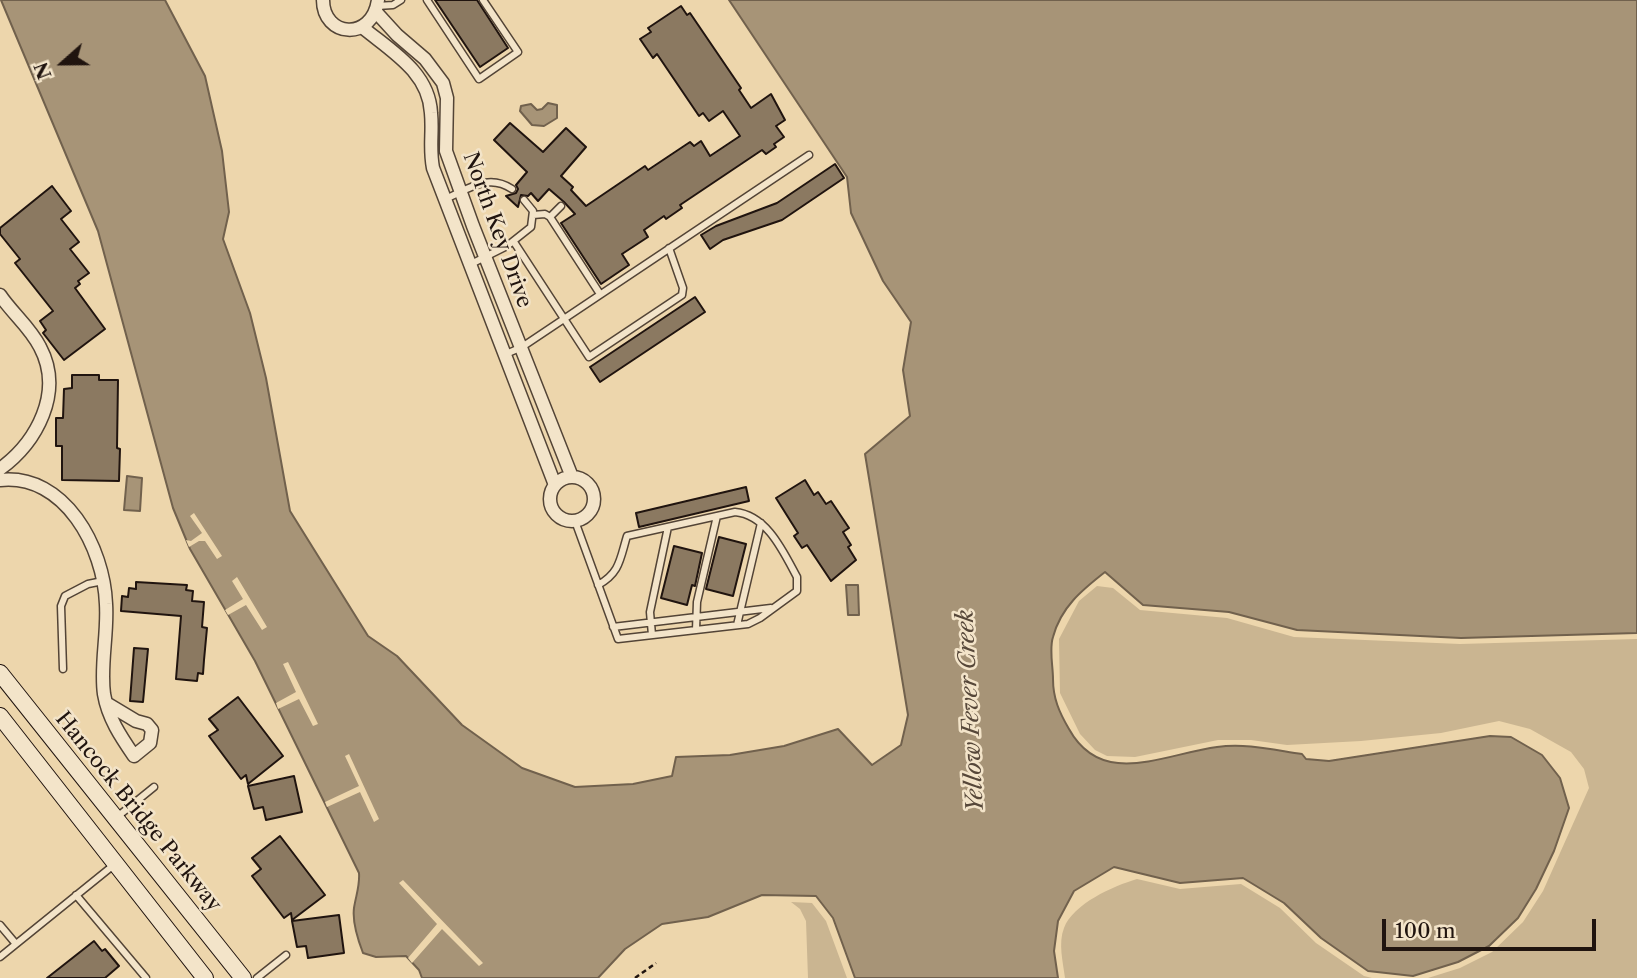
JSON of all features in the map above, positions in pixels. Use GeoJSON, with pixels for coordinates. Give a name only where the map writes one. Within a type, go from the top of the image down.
{"type":"FeatureCollection","features":[{"type":"Feature","properties":{"kind":"main road","name":"Hancock Bridge Parkway"},"geometry":{"type":"LineString","coordinates":[[0,673],[243,978]]}},
{"type":"Feature","properties":{"kind":"main road"},"geometry":{"type":"LineString","coordinates":[[0,716],[205,978]]}},
{"type":"Feature","properties":{"kind":"street"},"geometry":{"type":"LineString","coordinates":[[323,0],[326,15],[331,22],[346,29],[362,27],[370,22],[377,6]]}},
{"type":"Feature","properties":{"kind":"street","name":"North Key Drive"},"geometry":{"type":"LineString","coordinates":[[377,6],[397,35],[435,70],[443,83],[447,98],[446,150],[572,477]]}},
{"type":"Feature","properties":{"kind":"street","name":"North Key Drive"},"geometry":{"type":"LineString","coordinates":[[362,27],[410,66],[422,81],[430,99],[430,151],[433,168],[555,485]]}},
{"type":"Feature","properties":{"kind":"street"},"geometry":{"type":"LineString","coordinates":[[0,295],[40,346],[47,365],[49,387],[46,406],[30,442],[0,469]]}},
{"type":"Feature","properties":{"kind":"street"},"geometry":{"type":"LineString","coordinates":[[17,455],[17,468],[25,481]]}},
{"type":"Feature","properties":{"kind":"street"},"geometry":{"type":"LineString","coordinates":[[572,477],[582,479],[588,484],[594,499],[588,515],[575,522],[560,518],[551,508],[550,500],[555,485],[564,478],[572,477]]}},
{"type":"Feature","properties":{"kind":"street","name":"Hancock Bridge Parkway"},"geometry":{"type":"LineString","coordinates":[[0,480],[25,481],[55,495],[72,514],[91,543],[103,582],[106,603],[103,681],[106,703]]}},
{"type":"Feature","properties":{"kind":"lane"},"geometry":{"type":"LineString","coordinates":[[377,6],[393,5],[401,0]]}},
{"type":"Feature","properties":{"kind":"lane"},"geometry":{"type":"LineString","coordinates":[[427,0],[479,79],[518,52],[483,0]]}},
{"type":"Feature","properties":{"kind":"lane"},"geometry":{"type":"LineString","coordinates":[[506,354],[809,155]]}},
{"type":"Feature","properties":{"kind":"lane"},"geometry":{"type":"LineString","coordinates":[[445,199],[492,181],[500,181],[512,189]]}},
{"type":"Feature","properties":{"kind":"lane"},"geometry":{"type":"LineString","coordinates":[[471,264],[514,242],[531,227],[533,211],[524,200]]}},
{"type":"Feature","properties":{"kind":"lane"},"geometry":{"type":"LineString","coordinates":[[550,217],[561,206]]}},
{"type":"Feature","properties":{"kind":"lane"},"geometry":{"type":"LineString","coordinates":[[533,215],[545,214],[550,217],[600,294]]}},
{"type":"Feature","properties":{"kind":"lane"},"geometry":{"type":"LineString","coordinates":[[514,242],[589,357],[682,296],[683,288],[669,248]]}},
{"type":"Feature","properties":{"kind":"lane"},"geometry":{"type":"LineString","coordinates":[[575,522],[613,627],[618,639],[748,624],[797,591],[797,577],[787,558],[761,523],[747,513],[735,512],[627,536],[618,568],[613,576],[598,585]]}},
{"type":"Feature","properties":{"kind":"lane"},"geometry":{"type":"LineString","coordinates":[[696,630],[697,602],[717,516]]}},
{"type":"Feature","properties":{"kind":"lane"},"geometry":{"type":"LineString","coordinates":[[737,625],[761,523]]}},
{"type":"Feature","properties":{"kind":"lane"},"geometry":{"type":"LineString","coordinates":[[652,635],[650,612],[668,527]]}},
{"type":"Feature","properties":{"kind":"lane"},"geometry":{"type":"LineString","coordinates":[[63,669],[61,606],[65,596],[88,584],[103,582]]}},
{"type":"Feature","properties":{"kind":"lane"},"geometry":{"type":"LineString","coordinates":[[613,627],[774,608]]}},
{"type":"Feature","properties":{"kind":"lane"},"geometry":{"type":"LineString","coordinates":[[115,818],[153,787]]}},
{"type":"Feature","properties":{"kind":"lane"},"geometry":{"type":"LineString","coordinates":[[0,957],[116,863]]}},
{"type":"Feature","properties":{"kind":"lane"},"geometry":{"type":"LineString","coordinates":[[76,895],[146,978]]}},
{"type":"Feature","properties":{"kind":"lane"},"geometry":{"type":"LineString","coordinates":[[0,925],[16,944]]}},
{"type":"Feature","properties":{"kind":"lane"},"geometry":{"type":"LineString","coordinates":[[257,978],[286,955]]}},
{"type":"Feature","properties":{"kind":"path"},"geometry":{"type":"LineString","coordinates":[[635,978],[656,963]]}},
{"type":"Feature","properties":{"kind":"shaded area"},"geometry":{"type":"Polygon","coordinates":[[[1097,586],[1113,588],[1140,610],[1227,618],[1294,637],[1460,644],[1637,639],[1637,978],[1428,978],[1460,968],[1492,952],[1523,922],[1543,891],[1589,788],[1584,769],[1571,752],[1530,729],[1499,721],[1441,733],[1361,741],[1287,745],[1251,740],[1218,740],[1135,757],[1107,756],[1095,750],[1080,734],[1060,693],[1059,639],[1079,601],[1097,586]]]}},
{"type":"Feature","properties":{"kind":"shaded area"},"geometry":{"type":"Polygon","coordinates":[[[1137,879],[1180,889],[1241,884],[1280,908],[1316,943],[1364,976],[1372,978],[1065,978],[1061,940],[1069,919],[1095,897],[1137,879]]]}},
{"type":"Feature","properties":{"kind":"shaded area"},"geometry":{"type":"Polygon","coordinates":[[[791,902],[812,903],[826,921],[847,978],[808,978],[806,921],[800,909],[791,902]]]}},
{"type":"Feature","properties":{"kind":"water","name":"Yellow Fever Creek"},"geometry":{"type":"Polygon","coordinates":[[[1,0],[165,0],[205,76],[222,151],[229,212],[223,239],[250,313],[266,378],[290,511],[368,636],[397,656],[462,725],[522,768],[575,787],[633,784],[672,776],[676,757],[730,755],[784,746],[838,729],[872,765],[901,745],[908,715],[865,454],[910,416],[903,370],[911,322],[883,281],[851,213],[847,177],[729,0],[1637,0],[1637,633],[1461,638],[1297,630],[1229,612],[1143,605],[1105,572],[1067,608],[1052,642],[1054,692],[1065,723],[1083,747],[1099,758],[1116,763],[1136,763],[1217,747],[1239,746],[1302,754],[1306,759],[1329,761],[1490,736],[1511,737],[1542,755],[1560,778],[1569,808],[1554,851],[1536,889],[1518,918],[1489,946],[1458,962],[1413,976],[1368,971],[1321,938],[1284,903],[1243,878],[1180,883],[1114,867],[1074,891],[1058,921],[1054,951],[1058,978],[855,978],[833,918],[816,896],[762,895],[708,917],[662,924],[625,949],[598,978],[422,978],[419,970],[406,956],[376,957],[363,953],[354,920],[359,873],[255,661],[190,549],[173,508],[98,231],[1,0]]]}},
{"type":"Feature","properties":{"kind":"water"},"geometry":{"type":"Polygon","coordinates":[[[548,103],[557,105],[557,118],[544,126],[532,125],[520,111],[521,106],[531,104],[537,110],[548,103]]]}},
{"type":"Feature","properties":{"kind":"water"},"geometry":{"type":"Polygon","coordinates":[[[127,476],[142,478],[140,511],[124,510],[127,476]]]}},
{"type":"Feature","properties":{"kind":"water"},"geometry":{"type":"Polygon","coordinates":[[[846,585],[858,585],[859,615],[848,615],[846,585]]]}},
{"type":"Feature","properties":{"kind":"pier"},"geometry":{"type":"Polygon","coordinates":[[[194,513],[222,556],[217,559],[205,541],[199,541],[189,547],[186,540],[191,541],[202,533],[190,516],[194,513]]]}},
{"type":"Feature","properties":{"kind":"pier"},"geometry":{"type":"Polygon","coordinates":[[[237,577],[267,627],[262,630],[246,605],[228,615],[225,610],[243,599],[232,581],[237,577]]]}},
{"type":"Feature","properties":{"kind":"pier"},"geometry":{"type":"Polygon","coordinates":[[[288,662],[318,724],[313,726],[299,699],[278,709],[276,703],[296,692],[283,664],[288,662]]]}},
{"type":"Feature","properties":{"kind":"pier"},"geometry":{"type":"Polygon","coordinates":[[[349,754],[379,819],[374,822],[360,792],[327,807],[325,802],[359,786],[345,756],[349,754]]]}},
{"type":"Feature","properties":{"kind":"pier"},"geometry":{"type":"Polygon","coordinates":[[[403,880],[483,963],[479,966],[442,929],[412,963],[408,958],[437,924],[399,883],[403,880]]]}},
{"type":"Feature","properties":{"kind":"building"},"geometry":{"type":"Polygon","coordinates":[[[435,0],[477,0],[508,48],[480,67],[435,0]]]}},
{"type":"Feature","properties":{"kind":"building"},"geometry":{"type":"Polygon","coordinates":[[[681,6],[687,15],[690,13],[741,88],[739,90],[751,108],[771,94],[785,120],[776,126],[784,137],[766,154],[762,150],[680,205],[682,208],[666,219],[664,216],[644,230],[648,237],[622,254],[629,265],[601,284],[561,223],[575,214],[564,202],[549,189],[538,201],[531,193],[528,196],[521,195],[518,207],[506,196],[516,193],[516,185],[527,172],[494,140],[510,123],[543,152],[566,128],[586,147],[561,176],[573,187],[571,190],[586,206],[645,166],[648,170],[690,142],[694,146],[701,141],[710,156],[740,136],[723,111],[709,121],[703,113],[699,116],[657,54],[653,58],[640,39],[651,32],[648,28],[681,6]]]}},
{"type":"Feature","properties":{"kind":"building"},"geometry":{"type":"Polygon","coordinates":[[[835,164],[844,178],[782,220],[723,240],[710,249],[701,235],[716,226],[777,203],[835,164]]]}},
{"type":"Feature","properties":{"kind":"building"},"geometry":{"type":"Polygon","coordinates":[[[52,186],[71,211],[61,219],[79,242],[70,249],[89,273],[78,281],[80,284],[75,288],[105,329],[64,360],[43,333],[46,330],[40,321],[53,311],[15,263],[20,259],[0,234],[0,228],[52,186]]]}},
{"type":"Feature","properties":{"kind":"building"},"geometry":{"type":"Polygon","coordinates":[[[695,297],[705,312],[600,382],[590,367],[695,297]]]}},
{"type":"Feature","properties":{"kind":"building"},"geometry":{"type":"Polygon","coordinates":[[[72,375],[99,375],[99,380],[118,380],[119,481],[62,480],[62,446],[56,446],[56,418],[63,418],[64,389],[72,388],[72,375]]]}},
{"type":"Feature","properties":{"kind":"building"},"geometry":{"type":"Polygon","coordinates":[[[805,480],[814,495],[818,492],[826,504],[831,501],[849,528],[843,532],[856,560],[831,581],[807,545],[802,548],[794,536],[798,533],[776,498],[805,480]]]}},
{"type":"Feature","properties":{"kind":"building"},"geometry":{"type":"Polygon","coordinates":[[[746,487],[749,501],[639,527],[636,513],[746,487]]]}},
{"type":"Feature","properties":{"kind":"building"},"geometry":{"type":"Polygon","coordinates":[[[719,537],[746,544],[733,596],[706,589],[719,537]]]}},
{"type":"Feature","properties":{"kind":"building"},"geometry":{"type":"Polygon","coordinates":[[[674,546],[702,553],[695,586],[692,585],[687,605],[661,598],[674,546]]]}},
{"type":"Feature","properties":{"kind":"building"},"geometry":{"type":"Polygon","coordinates":[[[136,582],[187,585],[186,590],[193,591],[192,601],[204,602],[202,627],[207,628],[203,674],[198,673],[197,681],[176,679],[181,616],[121,611],[122,596],[128,597],[129,588],[136,589],[136,582]]]}},
{"type":"Feature","properties":{"kind":"building"},"geometry":{"type":"Polygon","coordinates":[[[134,648],[148,649],[143,702],[130,701],[134,648]]]}},
{"type":"Feature","properties":{"kind":"building"},"geometry":{"type":"Polygon","coordinates":[[[238,697],[283,756],[248,784],[246,775],[241,779],[209,736],[218,730],[209,719],[238,697]]]}},
{"type":"Feature","properties":{"kind":"building"},"geometry":{"type":"Polygon","coordinates":[[[294,776],[302,812],[266,820],[263,807],[254,809],[248,786],[294,776]]]}},
{"type":"Feature","properties":{"kind":"building"},"geometry":{"type":"Polygon","coordinates":[[[280,836],[325,895],[292,920],[291,913],[284,918],[252,876],[261,869],[252,858],[280,836]]]}},
{"type":"Feature","properties":{"kind":"building"},"geometry":{"type":"Polygon","coordinates":[[[339,915],[344,953],[308,958],[306,946],[297,947],[292,921],[339,915]]]}},
{"type":"Feature","properties":{"kind":"building"},"geometry":{"type":"Polygon","coordinates":[[[94,941],[102,951],[105,949],[119,966],[105,978],[47,978],[94,941]]]}}]}
